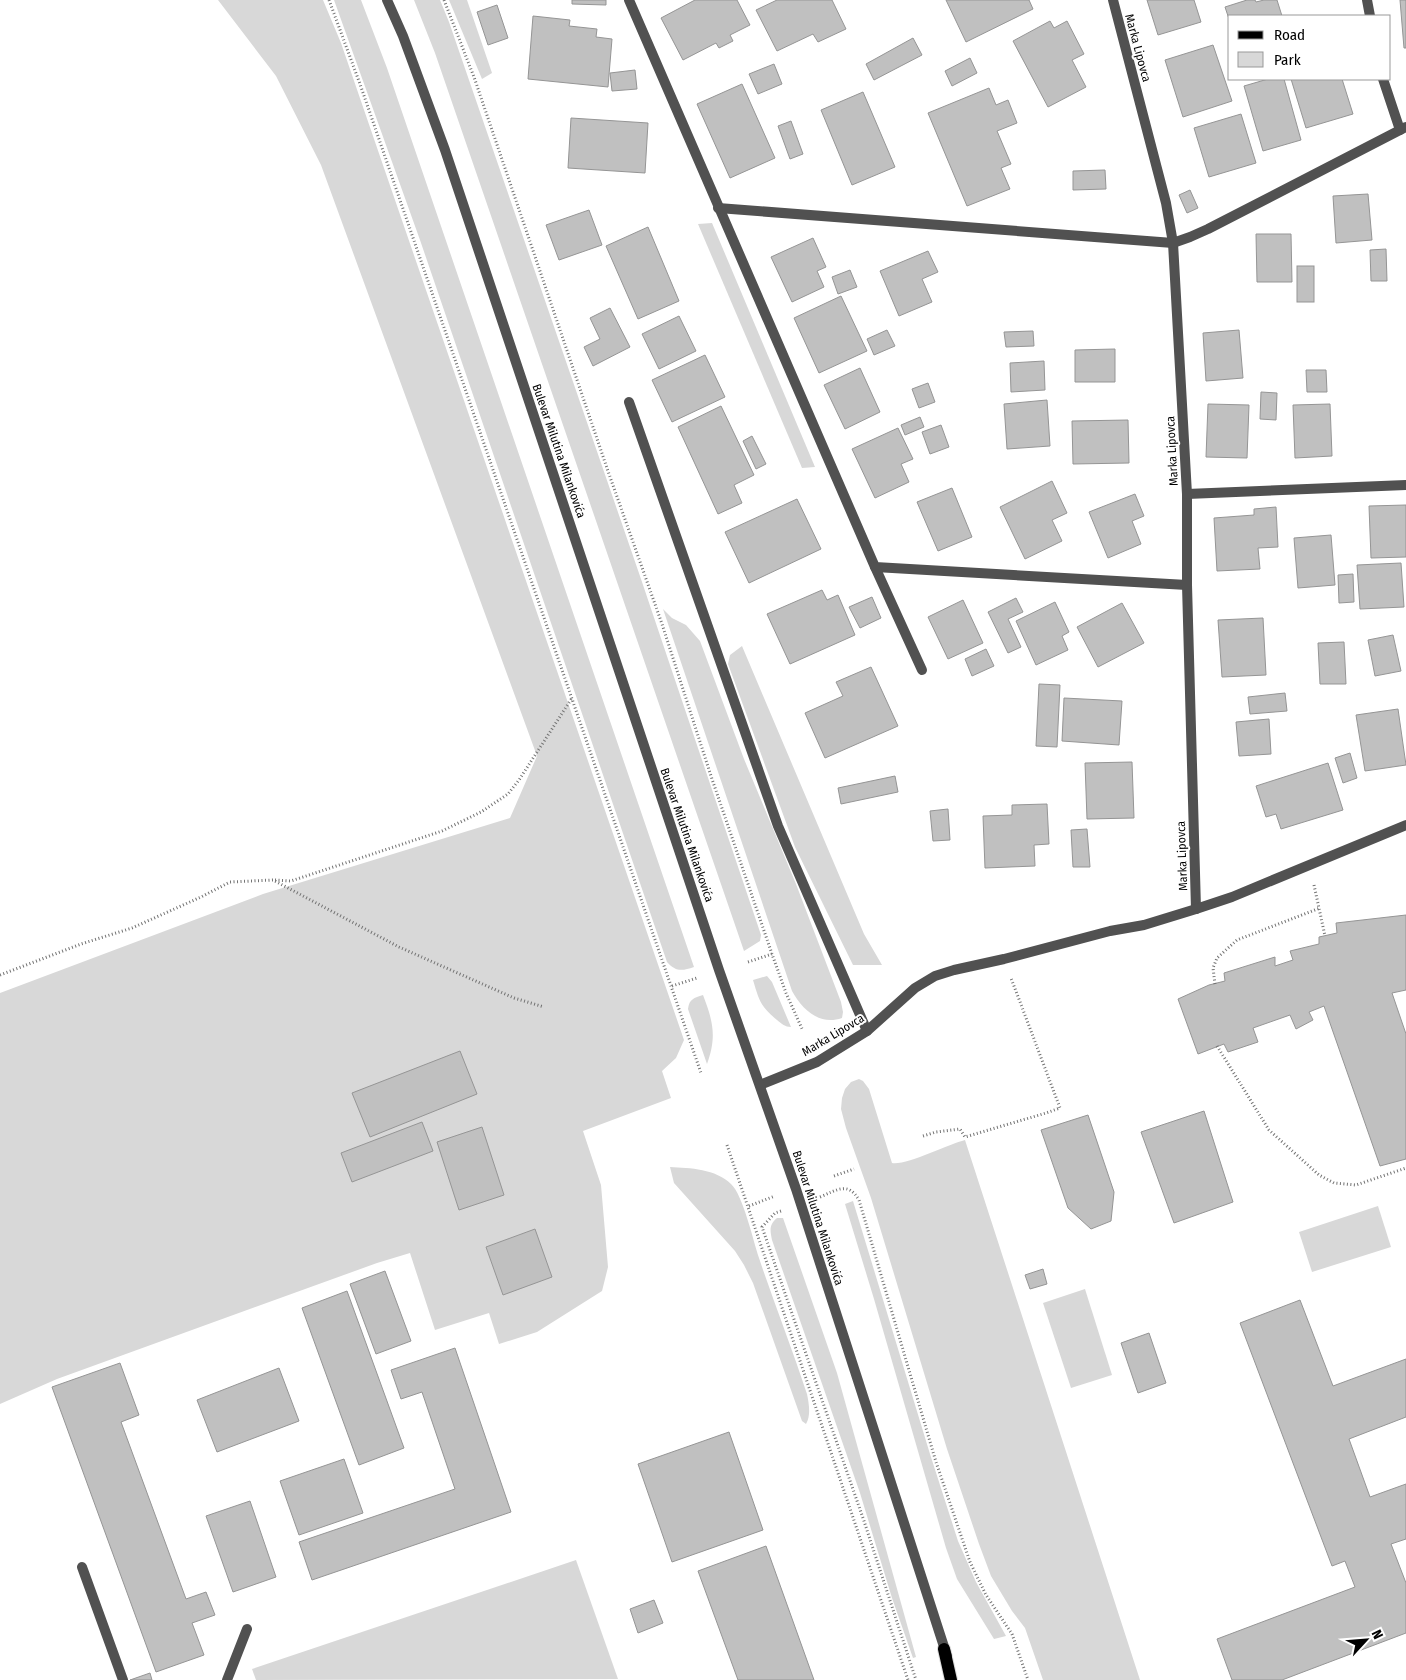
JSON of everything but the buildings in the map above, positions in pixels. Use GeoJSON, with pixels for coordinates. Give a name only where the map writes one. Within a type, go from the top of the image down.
{"type":"FeatureCollection","features":[{"type":"Feature","properties":{"kind":"main road"},"geometry":{"type":"LineString","coordinates":[[944,1648],[951,1680]]}},
{"type":"Feature","properties":{"kind":"street","name":"Bulevar Milutina Milankovića"},"geometry":{"type":"LineString","coordinates":[[388,0],[445,150],[713,951],[796,1189],[956,1680]]}},
{"type":"Feature","properties":{"kind":"street"},"geometry":{"type":"LineString","coordinates":[[629,0],[718,208],[922,670]]}},
{"type":"Feature","properties":{"kind":"street","name":"Marka Lipovca"},"geometry":{"type":"LineString","coordinates":[[1113,0],[1166,203],[1173,243],[1187,494],[1187,585],[1196,909]]}},
{"type":"Feature","properties":{"kind":"street"},"geometry":{"type":"LineString","coordinates":[[1367,0],[1370,15]]}},
{"type":"Feature","properties":{"kind":"street"},"geometry":{"type":"LineString","coordinates":[[718,208],[1173,243],[1208,229],[1403,129],[1383,80]]}},
{"type":"Feature","properties":{"kind":"street"},"geometry":{"type":"LineString","coordinates":[[630,402],[778,826],[866,1031]]}},
{"type":"Feature","properties":{"kind":"street"},"geometry":{"type":"LineString","coordinates":[[1187,494],[1406,485]]}},
{"type":"Feature","properties":{"kind":"street"},"geometry":{"type":"LineString","coordinates":[[875,567],[1187,585]]}},
{"type":"Feature","properties":{"kind":"street","name":"Marka Lipovca"},"geometry":{"type":"LineString","coordinates":[[760,1085],[817,1062],[866,1031],[915,988],[935,976],[1110,931],[1144,925],[1196,909],[1232,897],[1406,825]]}},
{"type":"Feature","properties":{"kind":"street"},"geometry":{"type":"LineString","coordinates":[[82,1567],[123,1680]]}},
{"type":"Feature","properties":{"kind":"street"},"geometry":{"type":"LineString","coordinates":[[227,1680],[247,1629]]}},
{"type":"Feature","properties":{"kind":"path"},"geometry":{"type":"LineString","coordinates":[[329,0],[364,94],[701,1073]]}},
{"type":"Feature","properties":{"kind":"path"},"geometry":{"type":"LineString","coordinates":[[444,0],[477,86],[662,624],[712,779],[772,954],[786,994],[803,1031]]}},
{"type":"Feature","properties":{"kind":"path"},"geometry":{"type":"LineString","coordinates":[[0,975],[81,944],[132,928],[202,897],[230,882],[291,881],[442,831],[482,812],[508,794],[572,698]]}},
{"type":"Feature","properties":{"kind":"path"},"geometry":{"type":"LineString","coordinates":[[1306,866],[1314,884],[1325,936]]}},
{"type":"Feature","properties":{"kind":"path"},"geometry":{"type":"LineString","coordinates":[[273,880],[399,947],[514,998],[544,1007]]}},
{"type":"Feature","properties":{"kind":"path"},"geometry":{"type":"LineString","coordinates":[[1215,984],[1213,968],[1218,958],[1237,940],[1320,908]]}},
{"type":"Feature","properties":{"kind":"path"},"geometry":{"type":"LineString","coordinates":[[748,962],[772,954]]}},
{"type":"Feature","properties":{"kind":"path"},"geometry":{"type":"LineString","coordinates":[[923,1136],[936,1132],[960,1129],[965,1137],[1060,1108],[1004,959]]}},
{"type":"Feature","properties":{"kind":"path"},"geometry":{"type":"LineString","coordinates":[[672,986],[697,978]]}},
{"type":"Feature","properties":{"kind":"path"},"geometry":{"type":"LineString","coordinates":[[1217,1046],[1269,1130],[1319,1175],[1334,1183],[1356,1184],[1406,1168]]}},
{"type":"Feature","properties":{"kind":"path"},"geometry":{"type":"LineString","coordinates":[[727,1145],[908,1680]]}},
{"type":"Feature","properties":{"kind":"path"},"geometry":{"type":"LineString","coordinates":[[834,1176],[854,1169]]}},
{"type":"Feature","properties":{"kind":"path"},"geometry":{"type":"LineString","coordinates":[[749,1206],[775,1196]]}},
{"type":"Feature","properties":{"kind":"green space"},"geometry":{"type":"Polygon","coordinates":[[[218,0],[323,0],[341,43],[684,1040],[676,1058],[662,1071],[671,1098],[583,1131],[601,1185],[608,1267],[602,1291],[537,1332],[499,1344],[489,1313],[435,1330],[410,1253],[377,1263],[57,1379],[0,1404],[0,993],[263,894],[510,818],[537,756],[321,165],[276,76],[218,0]]]}},
{"type":"Feature","properties":{"kind":"green space"},"geometry":{"type":"Polygon","coordinates":[[[334,0],[361,0],[387,68],[694,967],[679,970],[673,968],[667,962],[420,240],[334,0]]]}},
{"type":"Feature","properties":{"kind":"green space"},"geometry":{"type":"Polygon","coordinates":[[[414,0],[440,0],[449,22],[641,579],[761,935],[760,941],[744,951],[435,53],[414,0]]]}},
{"type":"Feature","properties":{"kind":"green space"},"geometry":{"type":"Polygon","coordinates":[[[449,0],[467,0],[492,73],[482,79],[449,0]]]}},
{"type":"Feature","properties":{"kind":"green space"},"geometry":{"type":"Polygon","coordinates":[[[712,223],[815,467],[802,468],[698,224],[712,223]]]}},
{"type":"Feature","properties":{"kind":"green space"},"geometry":{"type":"Polygon","coordinates":[[[663,609],[672,618],[686,625],[700,641],[744,759],[796,884],[841,1002],[842,1018],[826,1020],[819,1018],[806,1010],[792,991],[663,609]]]}},
{"type":"Feature","properties":{"kind":"green space"},"geometry":{"type":"Polygon","coordinates":[[[742,646],[864,934],[882,965],[853,965],[795,847],[728,664],[730,655],[742,646]]]}},
{"type":"Feature","properties":{"kind":"green space"},"geometry":{"type":"Polygon","coordinates":[[[767,976],[772,982],[791,1027],[784,1025],[771,1015],[759,998],[753,980],[767,976]]]}},
{"type":"Feature","properties":{"kind":"green space"},"geometry":{"type":"Polygon","coordinates":[[[703,995],[711,1021],[713,1037],[707,1064],[688,1009],[692,999],[703,995]]]}},
{"type":"Feature","properties":{"kind":"green space"},"geometry":{"type":"Polygon","coordinates":[[[859,1079],[869,1089],[892,1163],[917,1158],[965,1140],[1140,1680],[1043,1680],[1025,1628],[1012,1611],[991,1576],[947,1449],[871,1198],[846,1128],[841,1109],[842,1098],[845,1089],[851,1082],[859,1079]]]}},
{"type":"Feature","properties":{"kind":"green space"},"geometry":{"type":"Polygon","coordinates":[[[670,1167],[694,1169],[718,1175],[731,1184],[740,1198],[807,1394],[809,1414],[806,1424],[802,1421],[753,1283],[744,1265],[735,1251],[674,1183],[670,1167]]]}},
{"type":"Feature","properties":{"kind":"green space"},"geometry":{"type":"Polygon","coordinates":[[[853,1201],[958,1541],[976,1582],[1006,1636],[994,1639],[957,1579],[946,1548],[845,1204],[853,1201]]]}},
{"type":"Feature","properties":{"kind":"green space"},"geometry":{"type":"Polygon","coordinates":[[[1378,1206],[1391,1247],[1312,1272],[1299,1232],[1378,1206]]]}},
{"type":"Feature","properties":{"kind":"green space"},"geometry":{"type":"Polygon","coordinates":[[[777,1218],[783,1218],[837,1373],[916,1657],[913,1658],[892,1598],[860,1493],[772,1240],[771,1228],[777,1218]]]}},
{"type":"Feature","properties":{"kind":"green space"},"geometry":{"type":"Polygon","coordinates":[[[1085,1289],[1112,1375],[1071,1388],[1043,1303],[1085,1289]]]}},
{"type":"Feature","properties":{"kind":"green space"},"geometry":{"type":"Polygon","coordinates":[[[576,1560],[618,1679],[256,1680],[252,1669],[576,1560]]]}}]}
